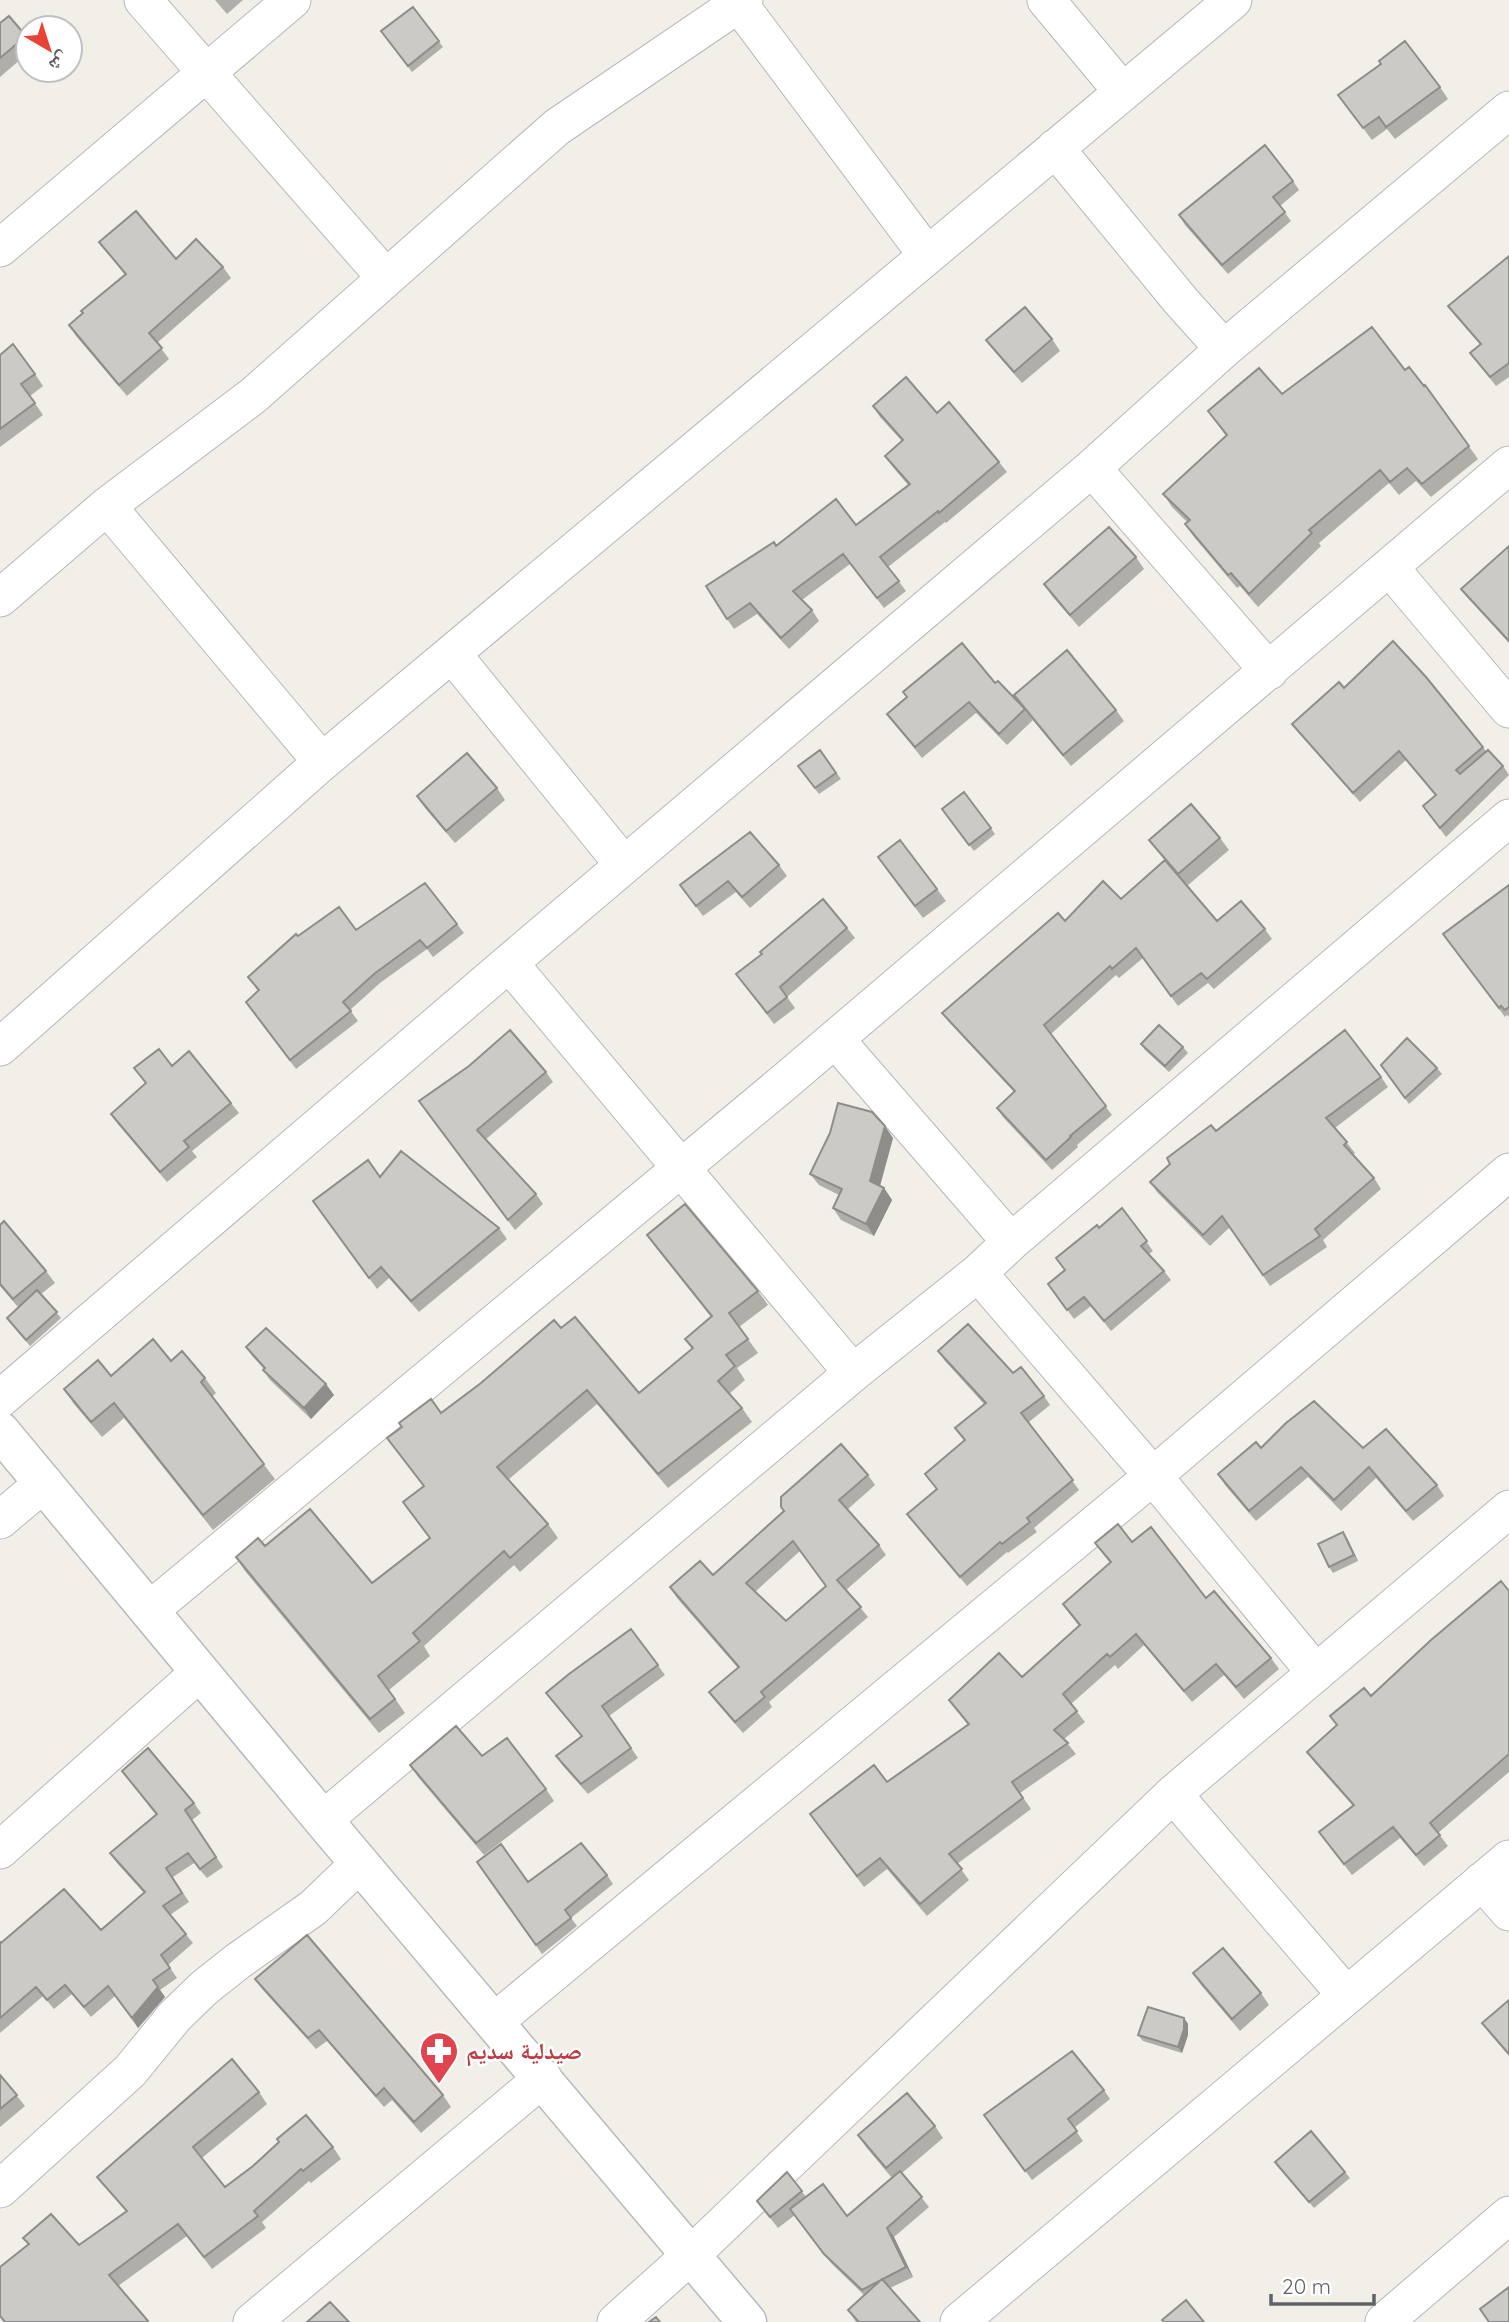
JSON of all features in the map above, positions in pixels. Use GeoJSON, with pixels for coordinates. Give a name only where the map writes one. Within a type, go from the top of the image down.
{"type":"FeatureCollection","features":[{"type":"Feature","properties":{"kind":"main road"},"geometry":{"type":"LineString","coordinates":[[0,1431],[323,1820],[747,2322]]}},
{"type":"Feature","properties":{"kind":"street"},"geometry":{"type":"LineString","coordinates":[[143,0],[385,278]]}},
{"type":"Feature","properties":{"kind":"street"},"geometry":{"type":"LineString","coordinates":[[0,248],[292,0]]}},
{"type":"Feature","properties":{"kind":"street"},"geometry":{"type":"LineString","coordinates":[[1046,0],[1122,91]]}},
{"type":"Feature","properties":{"kind":"street"},"geometry":{"type":"LineString","coordinates":[[0,1047],[322,762],[1233,0]]}},
{"type":"Feature","properties":{"kind":"street"},"geometry":{"type":"LineString","coordinates":[[0,598],[107,506],[254,395],[557,127],[740,1],[927,255]]}},
{"type":"Feature","properties":{"kind":"street"},"geometry":{"type":"LineString","coordinates":[[0,1399],[1092,468],[1224,349],[1509,110]]}},
{"type":"Feature","properties":{"kind":"street"},"geometry":{"type":"LineString","coordinates":[[1055,148],[1224,349]]}},
{"type":"Feature","properties":{"kind":"street"},"geometry":{"type":"LineString","coordinates":[[150,1611],[835,1039],[1509,464]]}},
{"type":"Feature","properties":{"kind":"street"},"geometry":{"type":"LineString","coordinates":[[1092,468],[1269,671]]}},
{"type":"Feature","properties":{"kind":"street"},"geometry":{"type":"LineString","coordinates":[[107,506],[322,762]]}},
{"type":"Feature","properties":{"kind":"street"},"geometry":{"type":"LineString","coordinates":[[1390,568],[1509,709]]}},
{"type":"Feature","properties":{"kind":"street"},"geometry":{"type":"LineString","coordinates":[[453,655],[624,865]]}},
{"type":"Feature","properties":{"kind":"street"},"geometry":{"type":"LineString","coordinates":[[323,1820],[853,1373],[978,1273],[1509,818]]}},
{"type":"Feature","properties":{"kind":"street"},"geometry":{"type":"LineString","coordinates":[[509,963],[853,1373]]}},
{"type":"Feature","properties":{"kind":"street"},"geometry":{"type":"LineString","coordinates":[[835,1039],[1011,1242]]}},
{"type":"Feature","properties":{"kind":"street"},"geometry":{"type":"LineString","coordinates":[[494,2022],[1153,1476],[1509,1172]]}},
{"type":"Feature","properties":{"kind":"street"},"geometry":{"type":"LineString","coordinates":[[978,1273],[1153,1476],[1316,1673]]}},
{"type":"Feature","properties":{"kind":"street"},"geometry":{"type":"LineString","coordinates":[[0,1520],[44,1483]]}},
{"type":"Feature","properties":{"kind":"street"},"geometry":{"type":"LineString","coordinates":[[616,2322],[691,2255],[1172,1794],[1509,1509]]}},
{"type":"Feature","properties":{"kind":"street"},"geometry":{"type":"LineString","coordinates":[[0,1850],[200,1672]]}},
{"type":"Feature","properties":{"kind":"street"},"geometry":{"type":"LineString","coordinates":[[1172,1794],[1346,1995]]}},
{"type":"Feature","properties":{"kind":"street"},"geometry":{"type":"LineString","coordinates":[[0,2189],[130,2071],[175,2016],[204,1988],[313,1908],[360,1863]]}},
{"type":"Feature","properties":{"kind":"street"},"geometry":{"type":"LineString","coordinates":[[959,2322],[1496,1870],[1509,1912]]}},
{"type":"Feature","properties":{"kind":"street"},"geometry":{"type":"LineString","coordinates":[[252,2322],[542,2078]]}},
{"type":"Feature","properties":{"kind":"street"},"geometry":{"type":"LineString","coordinates":[[1384,2322],[1509,2215]]}},
{"type":"Feature","properties":{"kind":"building"},"geometry":{"type":"Polygon","coordinates":[[[413,7],[439,41],[408,66],[381,31],[413,7]]]}},
{"type":"Feature","properties":{"kind":"building"},"geometry":{"type":"Polygon","coordinates":[[[9,16],[14,22],[14,46],[0,58],[0,23],[9,16]]]}},
{"type":"Feature","properties":{"kind":"building"},"geometry":{"type":"Polygon","coordinates":[[[1405,41],[1440,87],[1386,127],[1379,117],[1363,128],[1338,95],[1381,64],[1379,61],[1405,41]]]}},
{"type":"Feature","properties":{"kind":"building"},"geometry":{"type":"Polygon","coordinates":[[[1265,145],[1293,181],[1273,197],[1285,212],[1222,265],[1179,215],[1265,145]]]}},
{"type":"Feature","properties":{"kind":"building"},"geometry":{"type":"Polygon","coordinates":[[[136,211],[176,259],[196,239],[223,267],[149,333],[162,348],[119,385],[69,325],[83,313],[81,311],[126,274],[99,242],[136,211]]]}},
{"type":"Feature","properties":{"kind":"building"},"geometry":{"type":"Polygon","coordinates":[[[1509,256],[1509,363],[1490,377],[1470,353],[1481,344],[1448,306],[1509,256]]]}},
{"type":"Feature","properties":{"kind":"building"},"geometry":{"type":"Polygon","coordinates":[[[1025,307],[1052,339],[1014,372],[986,340],[1025,307]]]}},
{"type":"Feature","properties":{"kind":"building"},"geometry":{"type":"Polygon","coordinates":[[[1372,327],[1405,370],[1409,367],[1425,385],[1469,446],[1422,484],[1407,468],[1390,482],[1380,470],[1309,530],[1312,533],[1249,594],[1231,573],[1228,575],[1185,524],[1190,520],[1163,494],[1227,435],[1208,411],[1259,368],[1282,394],[1372,327]]]}},
{"type":"Feature","properties":{"kind":"building"},"geometry":{"type":"Polygon","coordinates":[[[13,344],[35,374],[21,384],[35,403],[0,429],[0,355],[13,344]]]}},
{"type":"Feature","properties":{"kind":"building"},"geometry":{"type":"Polygon","coordinates":[[[906,377],[937,413],[949,402],[999,462],[939,513],[938,511],[880,557],[899,581],[877,598],[843,554],[793,591],[812,610],[781,638],[750,603],[727,619],[706,586],[774,542],[776,546],[836,499],[856,525],[910,484],[885,456],[903,440],[873,406],[906,377]]]}},
{"type":"Feature","properties":{"kind":"building"},"geometry":{"type":"Polygon","coordinates":[[[1109,527],[1136,557],[1070,615],[1044,584],[1109,527]]]}},
{"type":"Feature","properties":{"kind":"building"},"geometry":{"type":"Polygon","coordinates":[[[1509,546],[1509,641],[1461,589],[1509,546]]]}},
{"type":"Feature","properties":{"kind":"building"},"geometry":{"type":"Polygon","coordinates":[[[1393,641],[1483,747],[1456,770],[1460,774],[1488,750],[1503,766],[1440,828],[1423,806],[1436,795],[1399,751],[1353,793],[1292,724],[1339,682],[1344,688],[1393,641]]]}},
{"type":"Feature","properties":{"kind":"building"},"geometry":{"type":"Polygon","coordinates":[[[962,643],[995,683],[998,681],[1025,709],[999,734],[969,702],[915,747],[887,714],[907,697],[903,692],[962,643]]]}},
{"type":"Feature","properties":{"kind":"building"},"geometry":{"type":"Polygon","coordinates":[[[1067,650],[1116,710],[1063,755],[1014,695],[1067,650]]]}},
{"type":"Feature","properties":{"kind":"building"},"geometry":{"type":"Polygon","coordinates":[[[820,750],[836,773],[815,788],[798,766],[820,750]]]}},
{"type":"Feature","properties":{"kind":"building"},"geometry":{"type":"Polygon","coordinates":[[[467,753],[497,788],[446,831],[417,796],[467,753]]]}},
{"type":"Feature","properties":{"kind":"building"},"geometry":{"type":"Polygon","coordinates":[[[964,792],[991,828],[969,845],[942,809],[964,792]]]}},
{"type":"Feature","properties":{"kind":"building"},"geometry":{"type":"Polygon","coordinates":[[[1191,804],[1220,838],[1178,874],[1149,840],[1191,804]]]}},
{"type":"Feature","properties":{"kind":"building"},"geometry":{"type":"Polygon","coordinates":[[[750,832],[779,865],[742,897],[728,881],[696,906],[680,885],[750,832]]]}},
{"type":"Feature","properties":{"kind":"building"},"geometry":{"type":"Polygon","coordinates":[[[900,840],[937,889],[915,906],[878,857],[900,840]]]}},
{"type":"Feature","properties":{"kind":"building"},"geometry":{"type":"Polygon","coordinates":[[[1165,860],[1217,921],[1241,901],[1265,929],[1207,979],[1201,973],[1171,996],[1136,948],[1112,969],[1110,966],[1044,1025],[1106,1106],[1046,1160],[997,1108],[1015,1091],[942,1013],[1058,913],[1065,921],[1103,881],[1121,899],[1165,860]]]}},
{"type":"Feature","properties":{"kind":"building"},"geometry":{"type":"Polygon","coordinates":[[[425,883],[457,924],[427,948],[420,940],[374,974],[343,1002],[351,1011],[290,1060],[246,1002],[259,990],[248,977],[296,934],[298,936],[339,907],[356,930],[425,883]]]}},
{"type":"Feature","properties":{"kind":"building"},"geometry":{"type":"Polygon","coordinates":[[[1509,885],[1509,1007],[1505,1010],[1501,1006],[1499,1008],[1443,934],[1509,885]]]}},
{"type":"Feature","properties":{"kind":"building"},"geometry":{"type":"Polygon","coordinates":[[[823,899],[847,928],[780,987],[787,997],[767,1013],[736,974],[823,899]]]}},
{"type":"Feature","properties":{"kind":"building"},"geometry":{"type":"Polygon","coordinates":[[[1159,1025],[1183,1047],[1165,1066],[1141,1044],[1159,1025]]]}},
{"type":"Feature","properties":{"kind":"building"},"geometry":{"type":"Polygon","coordinates":[[[510,1030],[546,1072],[477,1130],[536,1194],[508,1220],[419,1101],[469,1066],[510,1030]]]}},
{"type":"Feature","properties":{"kind":"building"},"geometry":{"type":"Polygon","coordinates":[[[1345,1030],[1381,1077],[1326,1118],[1347,1142],[1344,1145],[1374,1178],[1315,1229],[1320,1236],[1263,1275],[1222,1216],[1203,1235],[1150,1182],[1170,1164],[1167,1158],[1211,1125],[1216,1131],[1345,1030]]]}},
{"type":"Feature","properties":{"kind":"building"},"geometry":{"type":"Polygon","coordinates":[[[1407,1038],[1437,1068],[1405,1098],[1381,1065],[1407,1038]]]}},
{"type":"Feature","properties":{"kind":"building"},"geometry":{"type":"Polygon","coordinates":[[[159,1049],[172,1066],[189,1051],[231,1103],[184,1141],[189,1147],[160,1172],[111,1114],[146,1083],[134,1068],[159,1049]]]}},
{"type":"Feature","properties":{"kind":"building"},"geometry":{"type":"Polygon","coordinates":[[[838,1103],[872,1112],[885,1126],[870,1181],[884,1188],[866,1224],[833,1208],[842,1189],[810,1174],[830,1133],[838,1103]]]}},
{"type":"Feature","properties":{"kind":"building"},"geometry":{"type":"Polygon","coordinates":[[[401,1151],[499,1228],[411,1301],[381,1267],[369,1278],[313,1201],[368,1160],[380,1177],[401,1151]]]}},
{"type":"Feature","properties":{"kind":"building"},"geometry":{"type":"Polygon","coordinates":[[[685,1204],[758,1291],[729,1313],[748,1339],[726,1355],[735,1366],[718,1381],[742,1408],[658,1474],[587,1390],[497,1467],[548,1524],[510,1558],[504,1551],[413,1633],[420,1641],[378,1676],[395,1699],[370,1719],[236,1557],[258,1538],[265,1546],[310,1509],[372,1583],[430,1538],[403,1502],[424,1486],[387,1438],[402,1427],[399,1423],[431,1399],[441,1413],[481,1383],[554,1320],[561,1328],[575,1317],[639,1393],[693,1348],[685,1339],[712,1316],[647,1235],[685,1204]]]}},
{"type":"Feature","properties":{"kind":"building"},"geometry":{"type":"Polygon","coordinates":[[[1122,1208],[1147,1241],[1141,1246],[1164,1271],[1104,1321],[1084,1297],[1067,1310],[1048,1284],[1065,1270],[1056,1258],[1122,1208]]]}},
{"type":"Feature","properties":{"kind":"building"},"geometry":{"type":"Polygon","coordinates":[[[4,1221],[46,1271],[13,1299],[0,1284],[0,1225],[4,1221]]]}},
{"type":"Feature","properties":{"kind":"building"},"geometry":{"type":"Polygon","coordinates":[[[37,1290],[57,1312],[26,1340],[7,1318],[37,1290]]]}},
{"type":"Feature","properties":{"kind":"building"},"geometry":{"type":"Polygon","coordinates":[[[968,1324],[1013,1373],[1021,1367],[1044,1396],[1021,1413],[1073,1480],[1027,1518],[1030,1522],[1002,1544],[1000,1542],[960,1577],[907,1514],[937,1489],[925,1474],[965,1440],[955,1428],[986,1403],[938,1351],[968,1324]]]}},
{"type":"Feature","properties":{"kind":"building"},"geometry":{"type":"Polygon","coordinates":[[[266,1328],[326,1384],[304,1408],[263,1370],[265,1368],[246,1347],[266,1328]]]}},
{"type":"Feature","properties":{"kind":"building"},"geometry":{"type":"Polygon","coordinates":[[[153,1339],[171,1361],[182,1351],[205,1378],[201,1382],[264,1464],[203,1515],[114,1403],[91,1422],[64,1389],[98,1360],[111,1376],[153,1339]]]}},
{"type":"Feature","properties":{"kind":"building"},"geometry":{"type":"Polygon","coordinates":[[[1314,1401],[1363,1448],[1386,1429],[1437,1485],[1406,1511],[1369,1467],[1334,1500],[1301,1467],[1249,1511],[1218,1474],[1256,1442],[1261,1448],[1286,1423],[1314,1401]]]}},
{"type":"Feature","properties":{"kind":"building"},"geometry":{"type":"Polygon","coordinates":[[[841,1444],[868,1475],[839,1500],[879,1545],[837,1580],[861,1607],[761,1692],[765,1697],[735,1722],[709,1692],[739,1667],[670,1587],[700,1561],[713,1575],[784,1511],[781,1497],[841,1444]],[[793,1541],[746,1583],[786,1621],[826,1586],[793,1541]]]}},
{"type":"Feature","properties":{"kind":"building"},"geometry":{"type":"Polygon","coordinates":[[[1118,1524],[1132,1542],[1151,1527],[1206,1598],[1214,1591],[1271,1658],[1236,1687],[1216,1664],[1184,1691],[1136,1634],[1110,1657],[1107,1654],[1063,1694],[1077,1711],[1054,1730],[1068,1743],[1012,1782],[1023,1798],[949,1854],[962,1869],[920,1904],[880,1858],[857,1876],[810,1814],[874,1765],[887,1782],[969,1724],[949,1700],[999,1653],[1022,1677],[1080,1625],[1063,1604],[1111,1562],[1095,1543],[1118,1524]]]}},
{"type":"Feature","properties":{"kind":"building"},"geometry":{"type":"Polygon","coordinates":[[[1343,1532],[1354,1555],[1329,1567],[1318,1544],[1343,1532]]]}},
{"type":"Feature","properties":{"kind":"building"},"geometry":{"type":"Polygon","coordinates":[[[1501,1581],[1509,1591],[1509,1754],[1430,1823],[1440,1835],[1416,1855],[1393,1827],[1344,1864],[1319,1832],[1354,1805],[1307,1752],[1337,1725],[1330,1716],[1364,1688],[1371,1696],[1431,1640],[1501,1581]]]}},
{"type":"Feature","properties":{"kind":"building"},"geometry":{"type":"Polygon","coordinates":[[[631,1629],[658,1665],[602,1706],[631,1748],[581,1784],[556,1756],[582,1736],[546,1693],[631,1629]]]}},
{"type":"Feature","properties":{"kind":"building"},"geometry":{"type":"Polygon","coordinates":[[[456,1726],[482,1756],[507,1738],[546,1789],[476,1843],[410,1765],[456,1726]]]}},
{"type":"Feature","properties":{"kind":"building"},"geometry":{"type":"Polygon","coordinates":[[[148,1748],[194,1803],[185,1810],[216,1857],[200,1869],[188,1853],[166,1868],[182,1893],[163,1906],[186,1934],[161,1955],[170,1968],[153,1980],[158,1987],[132,2018],[108,1986],[84,2007],[65,1985],[47,2000],[36,1987],[0,2018],[0,1942],[64,1889],[101,1930],[145,1892],[110,1853],[157,1814],[122,1771],[148,1748]]]}},
{"type":"Feature","properties":{"kind":"building"},"geometry":{"type":"Polygon","coordinates":[[[581,1843],[607,1875],[565,1910],[571,1918],[536,1945],[477,1862],[501,1844],[528,1882],[581,1843]]]}},
{"type":"Feature","properties":{"kind":"building"},"geometry":{"type":"Polygon","coordinates":[[[307,1935],[443,2095],[414,2122],[384,2088],[376,2096],[319,2030],[308,2038],[255,1979],[307,1935]]]}},
{"type":"Feature","properties":{"kind":"building"},"geometry":{"type":"Polygon","coordinates":[[[1223,1948],[1261,1993],[1232,2019],[1193,1973],[1223,1948]]]}},
{"type":"Feature","properties":{"kind":"building"},"geometry":{"type":"Polygon","coordinates":[[[1509,2000],[1509,2054],[1482,2023],[1509,2000]]]}},
{"type":"Feature","properties":{"kind":"building"},"geometry":{"type":"Polygon","coordinates":[[[1148,2007],[1184,2018],[1184,2029],[1178,2047],[1138,2035],[1148,2007]]]}},
{"type":"Feature","properties":{"kind":"building"},"geometry":{"type":"Polygon","coordinates":[[[1072,2051],[1104,2090],[1068,2119],[1077,2131],[1025,2171],[984,2115],[1072,2051]]]}},
{"type":"Feature","properties":{"kind":"building"},"geometry":{"type":"Polygon","coordinates":[[[232,2059],[259,2092],[193,2147],[225,2187],[253,2166],[279,2142],[277,2139],[306,2115],[333,2147],[303,2171],[301,2169],[254,2211],[258,2216],[204,2257],[178,2224],[109,2275],[147,2322],[5,2322],[0,2316],[0,2267],[29,2244],[23,2238],[51,2214],[79,2245],[127,2211],[97,2177],[232,2059]]]}},
{"type":"Feature","properties":{"kind":"building"},"geometry":{"type":"Polygon","coordinates":[[[0,2075],[17,2095],[0,2109],[0,2075]]]}},
{"type":"Feature","properties":{"kind":"building"},"geometry":{"type":"Polygon","coordinates":[[[907,2093],[935,2126],[886,2168],[858,2135],[907,2093]]]}},
{"type":"Feature","properties":{"kind":"building"},"geometry":{"type":"Polygon","coordinates":[[[1311,2131],[1345,2172],[1309,2202],[1275,2162],[1311,2131]]]}},
{"type":"Feature","properties":{"kind":"building"},"geometry":{"type":"Polygon","coordinates":[[[900,2171],[922,2197],[887,2228],[906,2267],[862,2290],[824,2254],[790,2209],[823,2184],[847,2216],[900,2171]]]}},
{"type":"Feature","properties":{"kind":"building"},"geometry":{"type":"Polygon","coordinates":[[[787,2172],[802,2191],[770,2217],[757,2201],[787,2172]]]}},
{"type":"Feature","properties":{"kind":"building"},"geometry":{"type":"Polygon","coordinates":[[[882,2279],[920,2322],[859,2322],[848,2310],[882,2279]]]}},
{"type":"Feature","properties":{"kind":"building"},"geometry":{"type":"Polygon","coordinates":[[[1509,2287],[1509,2322],[1489,2322],[1480,2309],[1509,2287]]]}},
{"type":"Feature","properties":{"kind":"building"},"geometry":{"type":"Polygon","coordinates":[[[1186,2300],[1204,2322],[1162,2320],[1186,2300]]]}},
{"type":"Feature","properties":{"kind":"building"},"geometry":{"type":"Polygon","coordinates":[[[330,2302],[349,2322],[307,2322],[330,2302]]]}},
{"type":"Feature","properties":{"kind":"place","name":"صيدلية سديم"},"geometry":{"type":"Point","coordinates":[439,2085]}}]}
